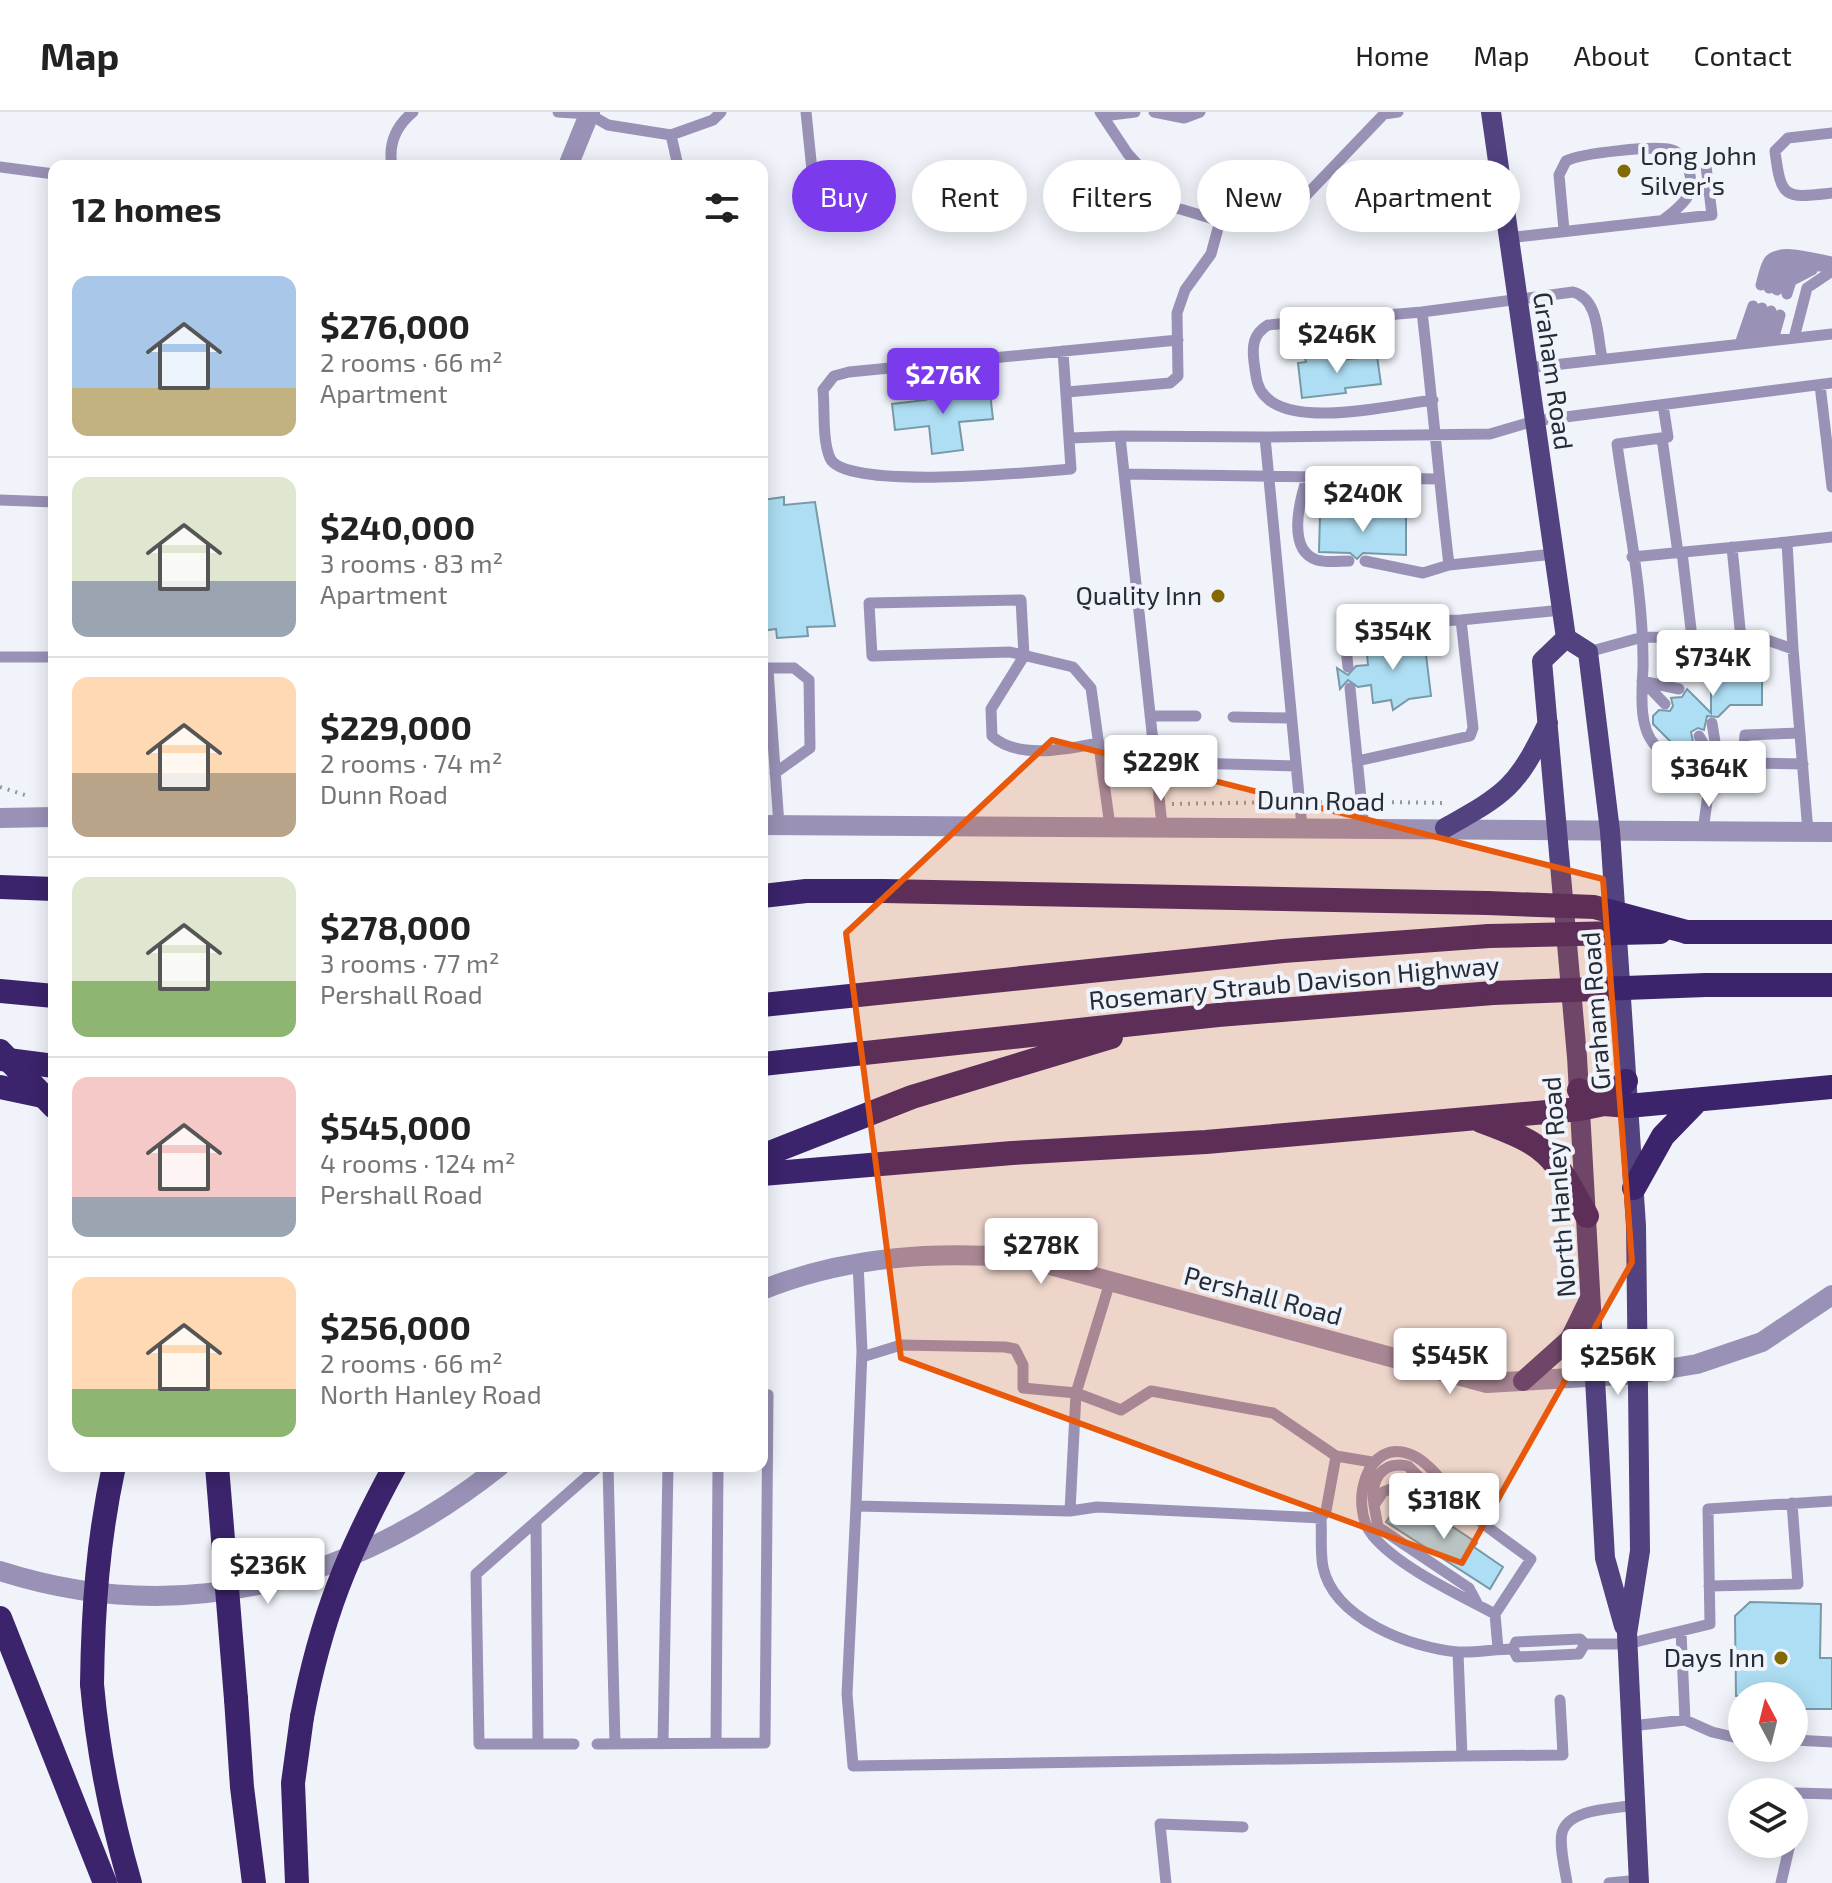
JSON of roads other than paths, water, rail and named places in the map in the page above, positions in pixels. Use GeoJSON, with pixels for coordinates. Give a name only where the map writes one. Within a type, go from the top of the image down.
{"type":"FeatureCollection","features":[{"type":"Feature","properties":{"kind":"highway"},"geometry":{"type":"LineString","coordinates":[[0,887],[48,889]]}},
{"type":"Feature","properties":{"kind":"highway"},"geometry":{"type":"LineString","coordinates":[[768,895],[806,891],[884,891],[1594,907],[1687,932]]}},
{"type":"Feature","properties":{"kind":"highway","name":"Rosemary Straub Davison Highway"},"geometry":{"type":"LineString","coordinates":[[768,1004],[1283,951],[1489,936],[1832,932]]}},
{"type":"Feature","properties":{"kind":"highway","name":"Rosemary Straub Davison Highway"},"geometry":{"type":"LineString","coordinates":[[768,1063],[1157,1023],[1493,993],[1706,985],[1832,985]]}},
{"type":"Feature","properties":{"kind":"highway"},"geometry":{"type":"LineString","coordinates":[[0,991],[48,995]]}},
{"type":"Feature","properties":{"kind":"highway"},"geometry":{"type":"LineString","coordinates":[[768,1153],[856,1116],[1157,1023]]}},
{"type":"Feature","properties":{"kind":"highway"},"geometry":{"type":"LineString","coordinates":[[0,1051],[48,1101]]}},
{"type":"Feature","properties":{"kind":"highway"},"geometry":{"type":"LineString","coordinates":[[0,1059],[48,1065]]}},
{"type":"Feature","properties":{"kind":"highway"},"geometry":{"type":"LineString","coordinates":[[1588,1101],[1626,1081]]}},
{"type":"Feature","properties":{"kind":"highway"},"geometry":{"type":"LineString","coordinates":[[0,1087],[48,1098]]}},
{"type":"Feature","properties":{"kind":"highway"},"geometry":{"type":"LineString","coordinates":[[768,1173],[1012,1153],[1206,1142],[1475,1118],[1588,1101],[1628,1106],[1832,1087]]}},
{"type":"Feature","properties":{"kind":"highway"},"geometry":{"type":"LineString","coordinates":[[1634,1188],[1663,1136],[1697,1101]]}},
{"type":"Feature","properties":{"kind":"highway"},"geometry":{"type":"LineString","coordinates":[[1475,1118],[1533,1141],[1563,1173],[1587,1216]]}},
{"type":"Feature","properties":{"kind":"highway"},"geometry":{"type":"LineString","coordinates":[[113,1472],[96,1574],[92,1684],[110,1815],[130,1883]]}},
{"type":"Feature","properties":{"kind":"highway"},"geometry":{"type":"LineString","coordinates":[[217,1472],[242,1787],[254,1883]]}},
{"type":"Feature","properties":{"kind":"highway"},"geometry":{"type":"LineString","coordinates":[[297,1883],[293,1783],[312,1664],[332,1595],[360,1529],[392,1472]]}},
{"type":"Feature","properties":{"kind":"highway"},"geometry":{"type":"LineString","coordinates":[[0,1618],[105,1883]]}},
{"type":"Feature","properties":{"kind":"main road","name":"Graham Road"},"geometry":{"type":"LineString","coordinates":[[1491,112],[1566,638]]}},
{"type":"Feature","properties":{"kind":"main road"},"geometry":{"type":"LineString","coordinates":[[1559,830],[1542,661],[1566,638],[1588,652]]}},
{"type":"Feature","properties":{"kind":"main road","name":"Graham Road"},"geometry":{"type":"LineString","coordinates":[[1588,652],[1610,831],[1628,1106]]}},
{"type":"Feature","properties":{"kind":"main road"},"geometry":{"type":"LineString","coordinates":[[1445,828],[1504,793],[1522,773],[1548,723]]}},
{"type":"Feature","properties":{"kind":"main road","name":"North Hanley Road"},"geometry":{"type":"LineString","coordinates":[[1559,830],[1588,1101],[1587,1216],[1605,1558],[1627,1639]]}},
{"type":"Feature","properties":{"kind":"main road","name":"North Hanley Road"},"geometry":{"type":"LineString","coordinates":[[1628,1106],[1634,1188],[1640,1551],[1627,1639],[1639,1882]]}},
{"type":"Feature","properties":{"kind":"main road"},"geometry":{"type":"LineString","coordinates":[[1523,1381],[1570,1339],[1591,1294]]}},
{"type":"Feature","properties":{"kind":"street"},"geometry":{"type":"LineString","coordinates":[[570,160],[589,113]]}},
{"type":"Feature","properties":{"kind":"street"},"geometry":{"type":"LineString","coordinates":[[0,818],[48,817]]}},
{"type":"Feature","properties":{"kind":"street","name":"Dunn Road"},"geometry":{"type":"LineString","coordinates":[[771,825],[1162,825],[1832,832]]}},
{"type":"Feature","properties":{"kind":"street","name":"Pershall Road"},"geometry":{"type":"LineString","coordinates":[[768,1288],[791,1278],[858,1262],[977,1255],[1024,1258],[1487,1383],[1637,1374],[1697,1364],[1762,1342],[1832,1295]]}},
{"type":"Feature","properties":{"kind":"street"},"geometry":{"type":"LineString","coordinates":[[0,1571],[40,1583],[115,1595],[182,1595],[264,1585],[320,1570],[399,1535],[446,1508],[492,1472]]}},
{"type":"Feature","properties":{"kind":"lane"},"geometry":{"type":"LineString","coordinates":[[391,160],[398,124],[394,112]]}},
{"type":"Feature","properties":{"kind":"lane"},"geometry":{"type":"LineString","coordinates":[[398,124],[413,112]]}},
{"type":"Feature","properties":{"kind":"lane"},"geometry":{"type":"LineString","coordinates":[[558,112],[589,113],[608,125],[671,135],[713,120],[721,112]]}},
{"type":"Feature","properties":{"kind":"lane"},"geometry":{"type":"LineString","coordinates":[[806,112],[811,160]]}},
{"type":"Feature","properties":{"kind":"lane"},"geometry":{"type":"LineString","coordinates":[[1135,112],[1102,114],[1128,154],[1177,208],[1197,214]]}},
{"type":"Feature","properties":{"kind":"lane"},"geometry":{"type":"LineString","coordinates":[[1154,112],[1184,118],[1195,117],[1200,112]]}},
{"type":"Feature","properties":{"kind":"lane"},"geometry":{"type":"LineString","coordinates":[[1310,191],[1384,114],[1398,112]]}},
{"type":"Feature","properties":{"kind":"lane"},"geometry":{"type":"LineString","coordinates":[[1832,133],[1788,138],[1775,151],[1779,185],[1785,193],[1794,197],[1832,193]]}},
{"type":"Feature","properties":{"kind":"lane"},"geometry":{"type":"LineString","coordinates":[[671,135],[677,160]]}},
{"type":"Feature","properties":{"kind":"lane"},"geometry":{"type":"LineString","coordinates":[[1564,230],[1559,175],[1562,164],[1572,158],[1658,148],[1676,152],[1683,158],[1690,180],[1686,198],[1663,220]]}},
{"type":"Feature","properties":{"kind":"lane"},"geometry":{"type":"LineString","coordinates":[[1507,238],[1712,215],[1706,166]]}},
{"type":"Feature","properties":{"kind":"lane"},"geometry":{"type":"LineString","coordinates":[[0,167],[48,173]]}},
{"type":"Feature","properties":{"kind":"lane"},"geometry":{"type":"LineString","coordinates":[[1067,392],[1170,383],[1178,376],[1177,313],[1185,290],[1211,254],[1217,232]]}},
{"type":"Feature","properties":{"kind":"lane"},"geometry":{"type":"LineString","coordinates":[[1782,264],[1832,265],[1805,271],[1773,289],[1775,269],[1782,264]]}},
{"type":"Feature","properties":{"kind":"lane"},"geometry":{"type":"LineString","coordinates":[[1794,338],[1807,288],[1832,265]]}},
{"type":"Feature","properties":{"kind":"lane"},"geometry":{"type":"LineString","coordinates":[[1433,400],[1313,414],[1290,411],[1263,395],[1257,383],[1252,350],[1255,336],[1268,325],[1422,312],[1573,292],[1583,295],[1592,305],[1602,358]]}},
{"type":"Feature","properties":{"kind":"lane"},"geometry":{"type":"LineString","coordinates":[[1756,342],[1767,310],[1756,342]]}},
{"type":"Feature","properties":{"kind":"lane"},"geometry":{"type":"LineString","coordinates":[[1422,312],[1449,565]]}},
{"type":"Feature","properties":{"kind":"lane"},"geometry":{"type":"LineString","coordinates":[[1526,368],[1832,334]]}},
{"type":"Feature","properties":{"kind":"lane"},"geometry":{"type":"LineString","coordinates":[[1063,351],[1071,469],[945,477],[852,473],[837,467],[830,458],[823,390],[834,376],[849,372],[1063,351],[1178,340]]}},
{"type":"Feature","properties":{"kind":"lane"},"geometry":{"type":"LineString","coordinates":[[1071,438],[1490,434],[1534,421],[1826,384],[1832,487]]}},
{"type":"Feature","properties":{"kind":"lane"},"geometry":{"type":"LineString","coordinates":[[1663,405],[1668,437],[1617,444],[1643,637],[1642,681],[1646,731],[1655,745],[1674,756],[1743,763],[1803,764]]}},
{"type":"Feature","properties":{"kind":"lane"},"geometry":{"type":"LineString","coordinates":[[1120,436],[1162,825]]}},
{"type":"Feature","properties":{"kind":"lane"},"geometry":{"type":"LineString","coordinates":[[1265,437],[1302,827]]}},
{"type":"Feature","properties":{"kind":"lane"},"geometry":{"type":"LineString","coordinates":[[1662,438],[1692,638]]}},
{"type":"Feature","properties":{"kind":"lane"},"geometry":{"type":"LineString","coordinates":[[1124,474],[1438,479]]}},
{"type":"Feature","properties":{"kind":"lane"},"geometry":{"type":"LineString","coordinates":[[1307,478],[1299,503],[1300,541],[1305,552],[1317,560],[1349,561]]}},
{"type":"Feature","properties":{"kind":"lane"},"geometry":{"type":"LineString","coordinates":[[0,500],[48,502]]}},
{"type":"Feature","properties":{"kind":"lane"},"geometry":{"type":"LineString","coordinates":[[1632,557],[1832,537]]}},
{"type":"Feature","properties":{"kind":"lane"},"geometry":{"type":"LineString","coordinates":[[1787,542],[1808,832]]}},
{"type":"Feature","properties":{"kind":"lane"},"geometry":{"type":"LineString","coordinates":[[1732,547],[1741,639]]}},
{"type":"Feature","properties":{"kind":"lane"},"geometry":{"type":"LineString","coordinates":[[1365,561],[1423,573],[1449,565],[1554,554]]}},
{"type":"Feature","properties":{"kind":"lane"},"geometry":{"type":"LineString","coordinates":[[1099,743],[1057,751],[1004,747],[992,736],[991,709],[1024,656],[1021,600],[869,603],[872,656],[1010,652],[1024,656],[1073,667],[1091,688],[1099,743],[1110,826]]}},
{"type":"Feature","properties":{"kind":"lane"},"geometry":{"type":"LineString","coordinates":[[1348,667],[1344,630],[1349,624],[1461,620],[1562,610]]}},
{"type":"Feature","properties":{"kind":"lane"},"geometry":{"type":"LineString","coordinates":[[1357,761],[1470,736],[1473,728],[1461,620]]}},
{"type":"Feature","properties":{"kind":"lane"},"geometry":{"type":"LineString","coordinates":[[1588,652],[1643,637],[1764,639],[1793,649]]}},
{"type":"Feature","properties":{"kind":"lane"},"geometry":{"type":"LineString","coordinates":[[0,657],[48,657]]}},
{"type":"Feature","properties":{"kind":"lane"},"geometry":{"type":"LineString","coordinates":[[768,670],[794,668],[809,680],[810,748],[775,773]]}},
{"type":"Feature","properties":{"kind":"lane"},"geometry":{"type":"LineString","coordinates":[[1642,681],[1679,689]]}},
{"type":"Feature","properties":{"kind":"lane"},"geometry":{"type":"LineString","coordinates":[[1642,681],[1665,704]]}},
{"type":"Feature","properties":{"kind":"lane"},"geometry":{"type":"LineString","coordinates":[[1350,688],[1364,828]]}},
{"type":"Feature","properties":{"kind":"lane"},"geometry":{"type":"LineString","coordinates":[[768,701],[775,773],[771,825]]}},
{"type":"Feature","properties":{"kind":"lane"},"geometry":{"type":"LineString","coordinates":[[1150,716],[1196,716]]}},
{"type":"Feature","properties":{"kind":"lane"},"geometry":{"type":"LineString","coordinates":[[1233,717],[1291,718]]}},
{"type":"Feature","properties":{"kind":"lane"},"geometry":{"type":"LineString","coordinates":[[1703,831],[1715,742],[1712,723]]}},
{"type":"Feature","properties":{"kind":"lane"},"geometry":{"type":"LineString","coordinates":[[1743,763],[1745,735],[1800,733]]}},
{"type":"Feature","properties":{"kind":"lane"},"geometry":{"type":"LineString","coordinates":[[1699,736],[1713,760]]}},
{"type":"Feature","properties":{"kind":"lane"},"geometry":{"type":"LineString","coordinates":[[1155,762],[1296,766]]}},
{"type":"Feature","properties":{"kind":"lane"},"geometry":{"type":"LineString","coordinates":[[768,768],[775,773]]}},
{"type":"Feature","properties":{"kind":"lane"},"geometry":{"type":"LineString","coordinates":[[858,1262],[862,1357],[847,1694],[853,1766],[1563,1755],[1560,1700]]}},
{"type":"Feature","properties":{"kind":"lane"},"geometry":{"type":"LineString","coordinates":[[1070,1511],[1076,1393],[1110,1282]]}},
{"type":"Feature","properties":{"kind":"lane"},"geometry":{"type":"LineString","coordinates":[[862,1357],[901,1345],[1015,1349],[1023,1365],[1023,1388],[1076,1393],[1121,1410],[1151,1391],[1273,1413],[1336,1456],[1372,1462]]}},
{"type":"Feature","properties":{"kind":"lane"},"geometry":{"type":"LineString","coordinates":[[1495,1614],[1388,1552],[1370,1532],[1363,1500],[1372,1462],[1386,1452],[1400,1451],[1416,1456],[1468,1511],[1531,1559],[1495,1614],[1498,1649]]}},
{"type":"Feature","properties":{"kind":"lane"},"geometry":{"type":"LineString","coordinates":[[1336,1456],[1326,1511],[1321,1518],[1323,1567],[1341,1602],[1364,1620],[1403,1639],[1458,1652],[1513,1649],[1517,1657],[1579,1654],[1585,1644],[1681,1632],[1710,1624],[1708,1509],[1832,1501]]}},
{"type":"Feature","properties":{"kind":"lane"},"geometry":{"type":"LineString","coordinates":[[1452,1510],[1408,1466],[1389,1466],[1377,1475],[1372,1490],[1378,1527],[1469,1588],[1478,1605]]}},
{"type":"Feature","properties":{"kind":"lane"},"geometry":{"type":"LineString","coordinates":[[574,1744],[479,1744],[476,1574],[592,1472]]}},
{"type":"Feature","properties":{"kind":"lane"},"geometry":{"type":"LineString","coordinates":[[608,1472],[615,1743]]}},
{"type":"Feature","properties":{"kind":"lane"},"geometry":{"type":"LineString","coordinates":[[663,1743],[668,1472]]}},
{"type":"Feature","properties":{"kind":"lane"},"geometry":{"type":"LineString","coordinates":[[716,1743],[718,1472]]}},
{"type":"Feature","properties":{"kind":"lane"},"geometry":{"type":"LineString","coordinates":[[597,1744],[765,1743],[767,1472]]}},
{"type":"Feature","properties":{"kind":"lane"},"geometry":{"type":"LineString","coordinates":[[1374,1505],[1383,1492],[1403,1484],[1452,1510],[1468,1511]]}},
{"type":"Feature","properties":{"kind":"lane"},"geometry":{"type":"LineString","coordinates":[[1709,1586],[1798,1584],[1792,1503]]}},
{"type":"Feature","properties":{"kind":"lane"},"geometry":{"type":"LineString","coordinates":[[856,1506],[1070,1511],[1097,1507],[1321,1518]]}},
{"type":"Feature","properties":{"kind":"lane"},"geometry":{"type":"LineString","coordinates":[[536,1521],[538,1744]]}},
{"type":"Feature","properties":{"kind":"lane"},"geometry":{"type":"LineString","coordinates":[[1681,1632],[1685,1720]]}},
{"type":"Feature","properties":{"kind":"lane"},"geometry":{"type":"LineString","coordinates":[[1458,1652],[1462,1756]]}},
{"type":"Feature","properties":{"kind":"lane"},"geometry":{"type":"LineString","coordinates":[[1631,1726],[1685,1720],[1728,1736]]}},
{"type":"Feature","properties":{"kind":"lane"},"geometry":{"type":"LineString","coordinates":[[1808,1741],[1832,1742]]}},
{"type":"Feature","properties":{"kind":"lane"},"geometry":{"type":"LineString","coordinates":[[1808,1793],[1832,1794]]}},
{"type":"Feature","properties":{"kind":"lane"},"geometry":{"type":"LineString","coordinates":[[1567,1883],[1562,1834],[1568,1822],[1578,1816],[1635,1805]]}},
{"type":"Feature","properties":{"kind":"lane"},"geometry":{"type":"LineString","coordinates":[[1166,1883],[1160,1824],[1243,1827]]}},
{"type":"Feature","properties":{"kind":"lane"},"geometry":{"type":"LineString","coordinates":[[1781,1883],[1787,1858]]}},
{"type":"Feature","properties":{"kind":"lane"},"geometry":{"type":"LineString","coordinates":[[1609,1883],[1639,1882]]}},
{"type":"Feature","properties":{"kind":"place","name":"Long John Silver's"},"geometry":{"type":"Point","coordinates":[1624,171]}},
{"type":"Feature","properties":{"kind":"place","name":"Quality Inn"},"geometry":{"type":"Point","coordinates":[1218,596]}},
{"type":"Feature","properties":{"kind":"place","name":"Days Inn"},"geometry":{"type":"Point","coordinates":[1781,1658]}}]}
